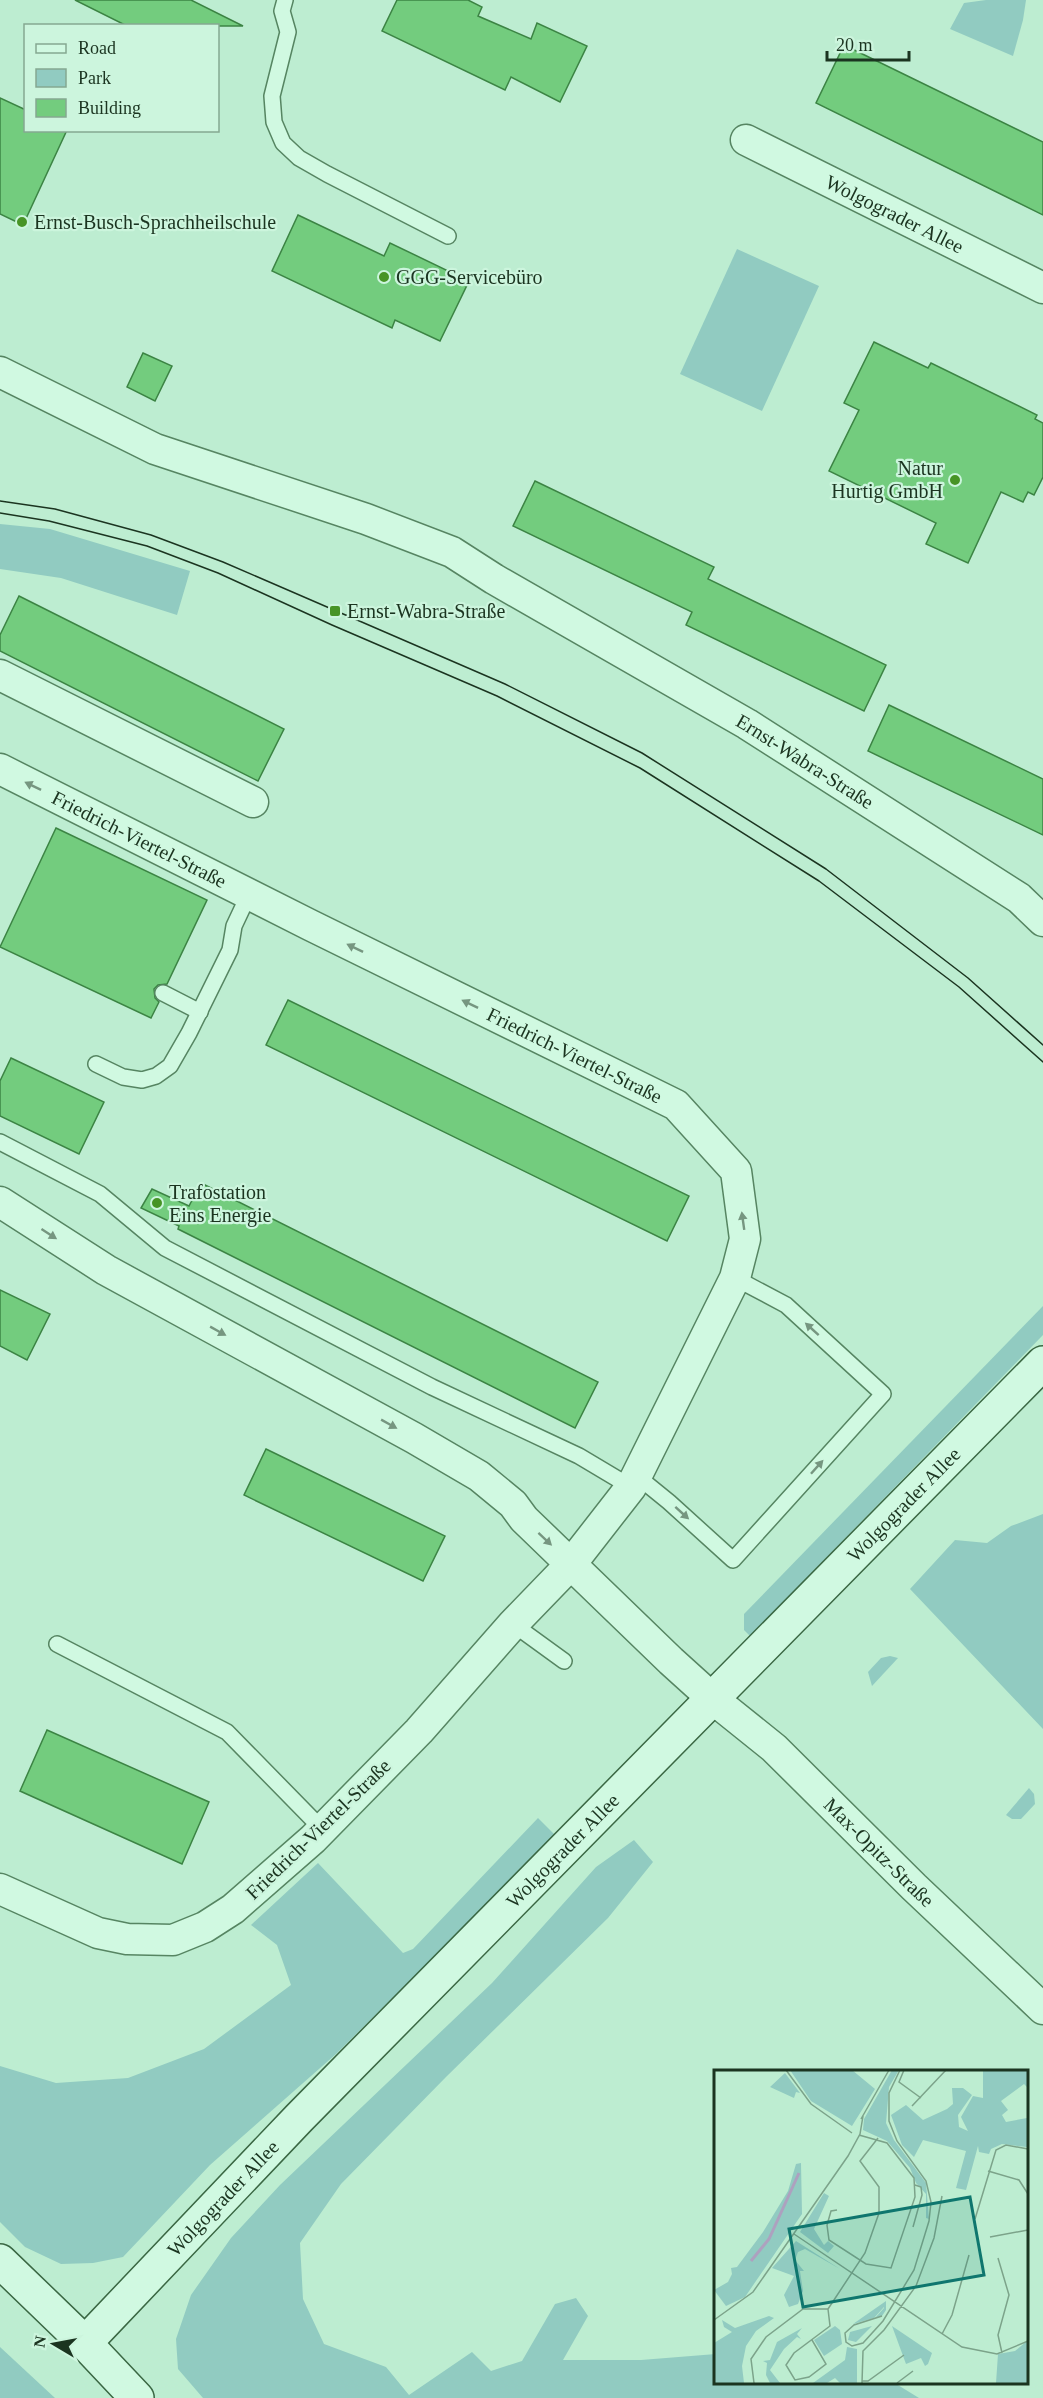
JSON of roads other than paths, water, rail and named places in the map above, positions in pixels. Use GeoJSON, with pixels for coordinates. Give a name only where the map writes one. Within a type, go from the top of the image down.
{"type":"FeatureCollection","features":[{"type":"Feature","properties":{"kind":"main road","name":"Wolgograder Allee"},"geometry":{"type":"LineString","coordinates":[[84,2343],[315,2102],[1043,1363]]}},
{"type":"Feature","properties":{"kind":"main road"},"geometry":{"type":"LineString","coordinates":[[0,2261],[137,2398]]}},
{"type":"Feature","properties":{"kind":"street","name":"Wolgograder Allee"},"geometry":{"type":"LineString","coordinates":[[746,140],[1043,288]]}},
{"type":"Feature","properties":{"kind":"street","name":"Ernst-Wabra-Straße"},"geometry":{"type":"LineString","coordinates":[[0,372],[155,449],[366,519],[452,552],[494,579],[747,724],[1019,898],[1043,921]]}},
{"type":"Feature","properties":{"kind":"street"},"geometry":{"type":"LineString","coordinates":[[0,675],[253,802]]}},
{"type":"Feature","properties":{"kind":"street","name":"Friedrich-Viertel-Straße"},"geometry":{"type":"LineString","coordinates":[[0,769],[676,1106],[736,1171],[745,1239],[735,1278],[634,1482],[571,1564],[513,1624],[419,1731],[322,1829],[233,1909],[205,1927],[173,1940],[127,1939],[98,1933],[0,1889]]}},
{"type":"Feature","properties":{"kind":"street"},"geometry":{"type":"LineString","coordinates":[[0,1202],[106,1270],[414,1438],[479,1476],[513,1504],[524,1519],[713,1699]]}},
{"type":"Feature","properties":{"kind":"street","name":"Max-Opitz-Straße"},"geometry":{"type":"LineString","coordinates":[[713,1699],[774,1748],[914,1887],[1043,2009]]}},
{"type":"Feature","properties":{"kind":"lane"},"geometry":{"type":"LineString","coordinates":[[285,0],[282,11],[288,32],[272,96],[274,122],[284,142],[299,158],[318,169],[448,236]]}},
{"type":"Feature","properties":{"kind":"lane"},"geometry":{"type":"LineString","coordinates":[[96,1064],[123,1077],[142,1080],[156,1076],[170,1066],[200,1012],[230,950],[234,926],[249,894]]}},
{"type":"Feature","properties":{"kind":"lane"},"geometry":{"type":"LineString","coordinates":[[163,993],[200,1012]]}},
{"type":"Feature","properties":{"kind":"lane"},"geometry":{"type":"LineString","coordinates":[[0,1142],[100,1194],[165,1248],[432,1388],[634,1482],[669,1502],[733,1560],[883,1394],[786,1305],[735,1278]]}},
{"type":"Feature","properties":{"kind":"lane"},"geometry":{"type":"LineString","coordinates":[[513,1624],[564,1661]]}},
{"type":"Feature","properties":{"kind":"lane"},"geometry":{"type":"LineString","coordinates":[[57,1644],[227,1732],[322,1829]]}},
{"type":"Feature","properties":{"kind":"tram line"},"geometry":{"type":"LineString","coordinates":[[0,501],[55,509],[151,535],[223,562],[505,684],[642,753],[826,869],[968,978],[1043,1045]]}},
{"type":"Feature","properties":{"kind":"tram line"},"geometry":{"type":"LineString","coordinates":[[0,513],[49,521],[147,546],[218,573],[497,696],[640,768],[819,881],[959,987],[1043,1062]]}},
{"type":"Feature","properties":{"kind":"place","name":"Ernst-Busch-Sprachheilschule"},"geometry":{"type":"Point","coordinates":[22,222]}},
{"type":"Feature","properties":{"kind":"place","name":"GGG-Servicebüro"},"geometry":{"type":"Point","coordinates":[384,277]}},
{"type":"Feature","properties":{"kind":"place","name":"Natur Hurtig GmbH"},"geometry":{"type":"Point","coordinates":[955,480]}},
{"type":"Feature","properties":{"kind":"place","name":"Ernst-Wabra-Straße"},"geometry":{"type":"Point","coordinates":[335,611]}},
{"type":"Feature","properties":{"kind":"place","name":"Trafostation Eins Energie"},"geometry":{"type":"Point","coordinates":[157,1203]}}]}
